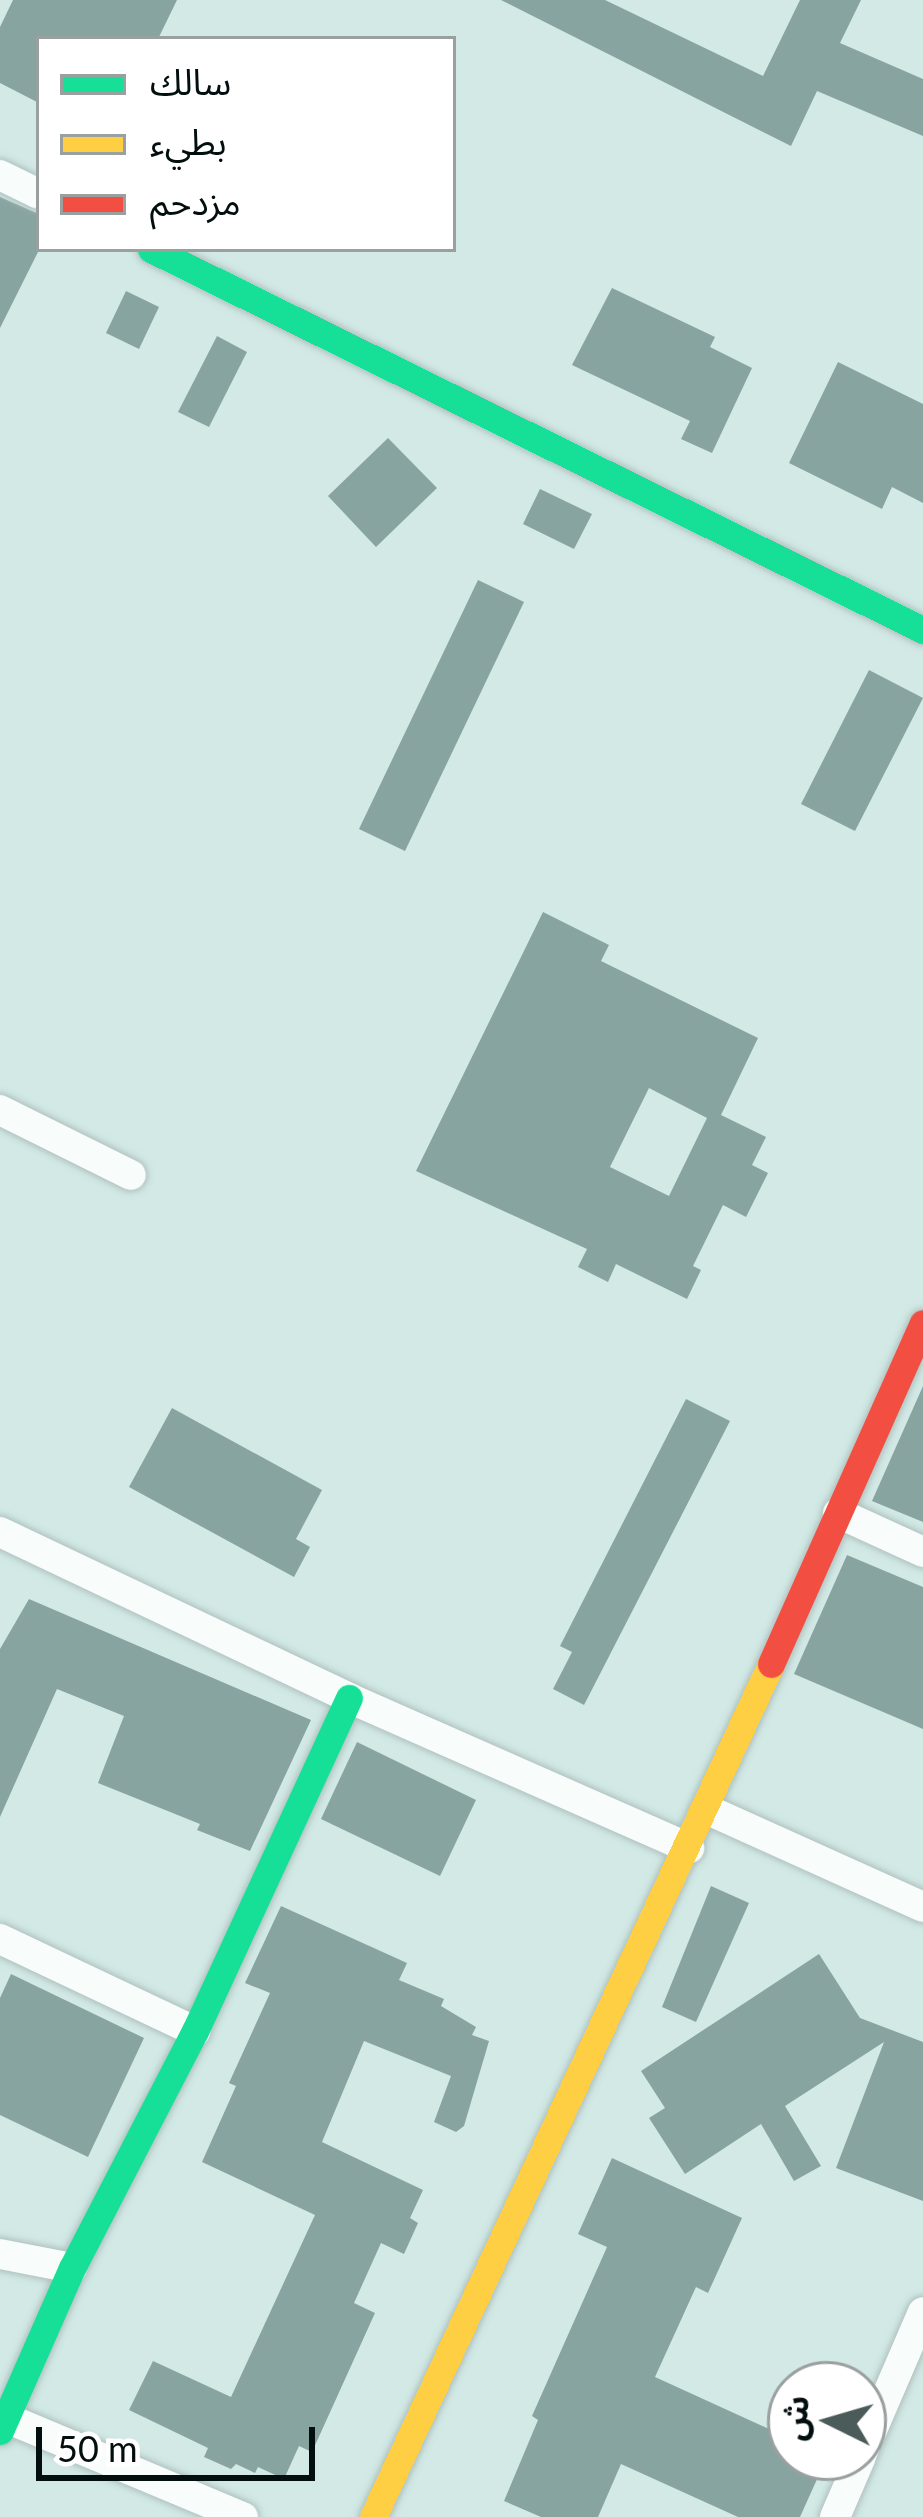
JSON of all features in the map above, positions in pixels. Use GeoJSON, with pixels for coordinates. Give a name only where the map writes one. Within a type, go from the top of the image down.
{"type":"FeatureCollection","features":[{"type":"Feature","properties":{"kind":"street"},"geometry":{"type":"LineString","coordinates":[[0,175],[36,193]]}},
{"type":"Feature","properties":{"kind":"street"},"geometry":{"type":"LineString","coordinates":[[157,252],[923,630]]}},
{"type":"Feature","properties":{"kind":"street"},"geometry":{"type":"LineString","coordinates":[[0,1110],[131,1175]]}},
{"type":"Feature","properties":{"kind":"street"},"geometry":{"type":"LineString","coordinates":[[373,2517],[706,1809],[923,1323]]}},
{"type":"Feature","properties":{"kind":"street"},"geometry":{"type":"LineString","coordinates":[[838,1513],[923,1552]]}},
{"type":"Feature","properties":{"kind":"street"},"geometry":{"type":"LineString","coordinates":[[0,1532],[349,1699],[688,1848]]}},
{"type":"Feature","properties":{"kind":"street"},"geometry":{"type":"LineString","coordinates":[[243,2517],[3,2425],[72,2268],[195,2031],[349,1699]]}},
{"type":"Feature","properties":{"kind":"street"},"geometry":{"type":"LineString","coordinates":[[706,1809],[923,1907]]}},
{"type":"Feature","properties":{"kind":"street"},"geometry":{"type":"LineString","coordinates":[[0,1939],[195,2031]]}},
{"type":"Feature","properties":{"kind":"street"},"geometry":{"type":"LineString","coordinates":[[0,2254],[72,2268]]}},
{"type":"Feature","properties":{"kind":"street"},"geometry":{"type":"LineString","coordinates":[[887,2396],[923,2312]]}},
{"type":"Feature","properties":{"kind":"street"},"geometry":{"type":"LineString","coordinates":[[835,2517],[850,2481]]}},
{"type":"Feature","properties":{"kind":"building"},"geometry":{"type":"Polygon","coordinates":[[[13,0],[177,0],[159,36],[36,36],[36,101],[0,83],[0,27],[13,0]]]}},
{"type":"Feature","properties":{"kind":"building"},"geometry":{"type":"Polygon","coordinates":[[[501,0],[605,0],[763,76],[800,0],[861,0],[840,43],[923,79],[923,136],[817,91],[791,146],[501,0]]]}},
{"type":"Feature","properties":{"kind":"building"},"geometry":{"type":"Polygon","coordinates":[[[0,197],[36,213],[38,252],[0,328],[0,197]]]}},
{"type":"Feature","properties":{"kind":"building"},"geometry":{"type":"Polygon","coordinates":[[[612,288],[715,337],[710,347],[752,368],[712,453],[681,439],[690,421],[572,365],[612,288]]]}},
{"type":"Feature","properties":{"kind":"building"},"geometry":{"type":"Polygon","coordinates":[[[126,291],[159,307],[139,349],[106,333],[126,291]]]}},
{"type":"Feature","properties":{"kind":"building"},"geometry":{"type":"Polygon","coordinates":[[[217,336],[247,352],[209,427],[178,412],[217,336]]]}},
{"type":"Feature","properties":{"kind":"building"},"geometry":{"type":"Polygon","coordinates":[[[838,362],[923,404],[923,503],[892,487],[882,509],[789,463],[838,362]]]}},
{"type":"Feature","properties":{"kind":"building"},"geometry":{"type":"Polygon","coordinates":[[[388,438],[437,488],[376,547],[328,496],[388,438]]]}},
{"type":"Feature","properties":{"kind":"building"},"geometry":{"type":"Polygon","coordinates":[[[540,489],[592,514],[574,549],[523,524],[540,489]]]}},
{"type":"Feature","properties":{"kind":"building"},"geometry":{"type":"Polygon","coordinates":[[[478,580],[524,602],[405,851],[359,829],[478,580]]]}},
{"type":"Feature","properties":{"kind":"building"},"geometry":{"type":"Polygon","coordinates":[[[869,670],[923,698],[855,831],[801,804],[869,670]]]}},
{"type":"Feature","properties":{"kind":"building"},"geometry":{"type":"Polygon","coordinates":[[[543,912],[609,945],[601,961],[758,1038],[721,1115],[766,1137],[752,1165],[768,1173],[746,1217],[723,1205],[693,1266],[701,1270],[687,1299],[616,1264],[608,1282],[578,1267],[587,1249],[416,1171],[543,912]],[[649,1088],[610,1167],[669,1196],[707,1118],[649,1088]]]}},
{"type":"Feature","properties":{"kind":"building"},"geometry":{"type":"Polygon","coordinates":[[[923,1386],[923,1522],[872,1501],[923,1386]]]}},
{"type":"Feature","properties":{"kind":"building"},"geometry":{"type":"Polygon","coordinates":[[[686,1399],[730,1421],[584,1705],[553,1689],[572,1652],[560,1646],[686,1399]]]}},
{"type":"Feature","properties":{"kind":"building"},"geometry":{"type":"Polygon","coordinates":[[[172,1408],[322,1490],[296,1539],[310,1547],[294,1577],[129,1487],[172,1408]]]}},
{"type":"Feature","properties":{"kind":"building"},"geometry":{"type":"Polygon","coordinates":[[[847,1555],[923,1587],[923,1729],[794,1674],[847,1555]]]}},
{"type":"Feature","properties":{"kind":"building"},"geometry":{"type":"Polygon","coordinates":[[[29,1599],[311,1720],[250,1851],[197,1830],[200,1824],[98,1783],[124,1716],[57,1689],[0,1817],[0,1649],[29,1599]]]}},
{"type":"Feature","properties":{"kind":"building"},"geometry":{"type":"Polygon","coordinates":[[[357,1742],[476,1800],[440,1876],[321,1819],[357,1742]]]}},
{"type":"Feature","properties":{"kind":"building"},"geometry":{"type":"Polygon","coordinates":[[[711,1886],[749,1903],[696,2022],[662,2007],[711,1886]]]}},
{"type":"Feature","properties":{"kind":"building"},"geometry":{"type":"Polygon","coordinates":[[[281,1906],[407,1963],[399,1980],[444,1999],[441,2006],[476,2027],[472,2035],[489,2041],[464,2126],[456,2132],[434,2122],[451,2076],[364,2041],[322,2142],[423,2190],[410,2218],[418,2223],[404,2254],[381,2243],[354,2303],[375,2313],[312,2452],[299,2446],[284,2479],[258,2467],[255,2473],[236,2464],[231,2469],[204,2457],[208,2448],[129,2410],[153,2361],[231,2397],[315,2215],[202,2162],[236,2086],[229,2083],[270,1993],[245,1983],[281,1906]]]}},
{"type":"Feature","properties":{"kind":"building"},"geometry":{"type":"Polygon","coordinates":[[[819,1954],[860,2018],[923,2042],[923,2201],[836,2168],[884,2042],[785,2106],[821,2166],[794,2181],[761,2124],[685,2174],[649,2118],[665,2108],[641,2071],[819,1954]]]}},
{"type":"Feature","properties":{"kind":"building"},"geometry":{"type":"Polygon","coordinates":[[[11,1974],[144,2038],[88,2157],[0,2115],[0,1998],[11,1974]]]}},
{"type":"Feature","properties":{"kind":"building"},"geometry":{"type":"Polygon","coordinates":[[[612,2158],[742,2218],[708,2293],[696,2287],[655,2377],[767,2428],[767,2481],[816,2481],[800,2517],[738,2517],[621,2464],[598,2517],[541,2517],[504,2501],[538,2420],[532,2416],[607,2247],[578,2234],[612,2158]]]}},
{"type":"Feature","properties":{"kind":"traffic: fast"},"geometry":{"type":"LineString","coordinates":[[157,252],[923,630]]}},
{"type":"Feature","properties":{"kind":"traffic: fast"},"geometry":{"type":"LineString","coordinates":[[0,2431],[72,2268],[195,2031],[349,1698]]}},
{"type":"Feature","properties":{"kind":"traffic: slow"},"geometry":{"type":"LineString","coordinates":[[373,2517],[771,1664]]}},
{"type":"Feature","properties":{"kind":"traffic: jam"},"geometry":{"type":"LineString","coordinates":[[771,1664],[923,1323]]}}]}
